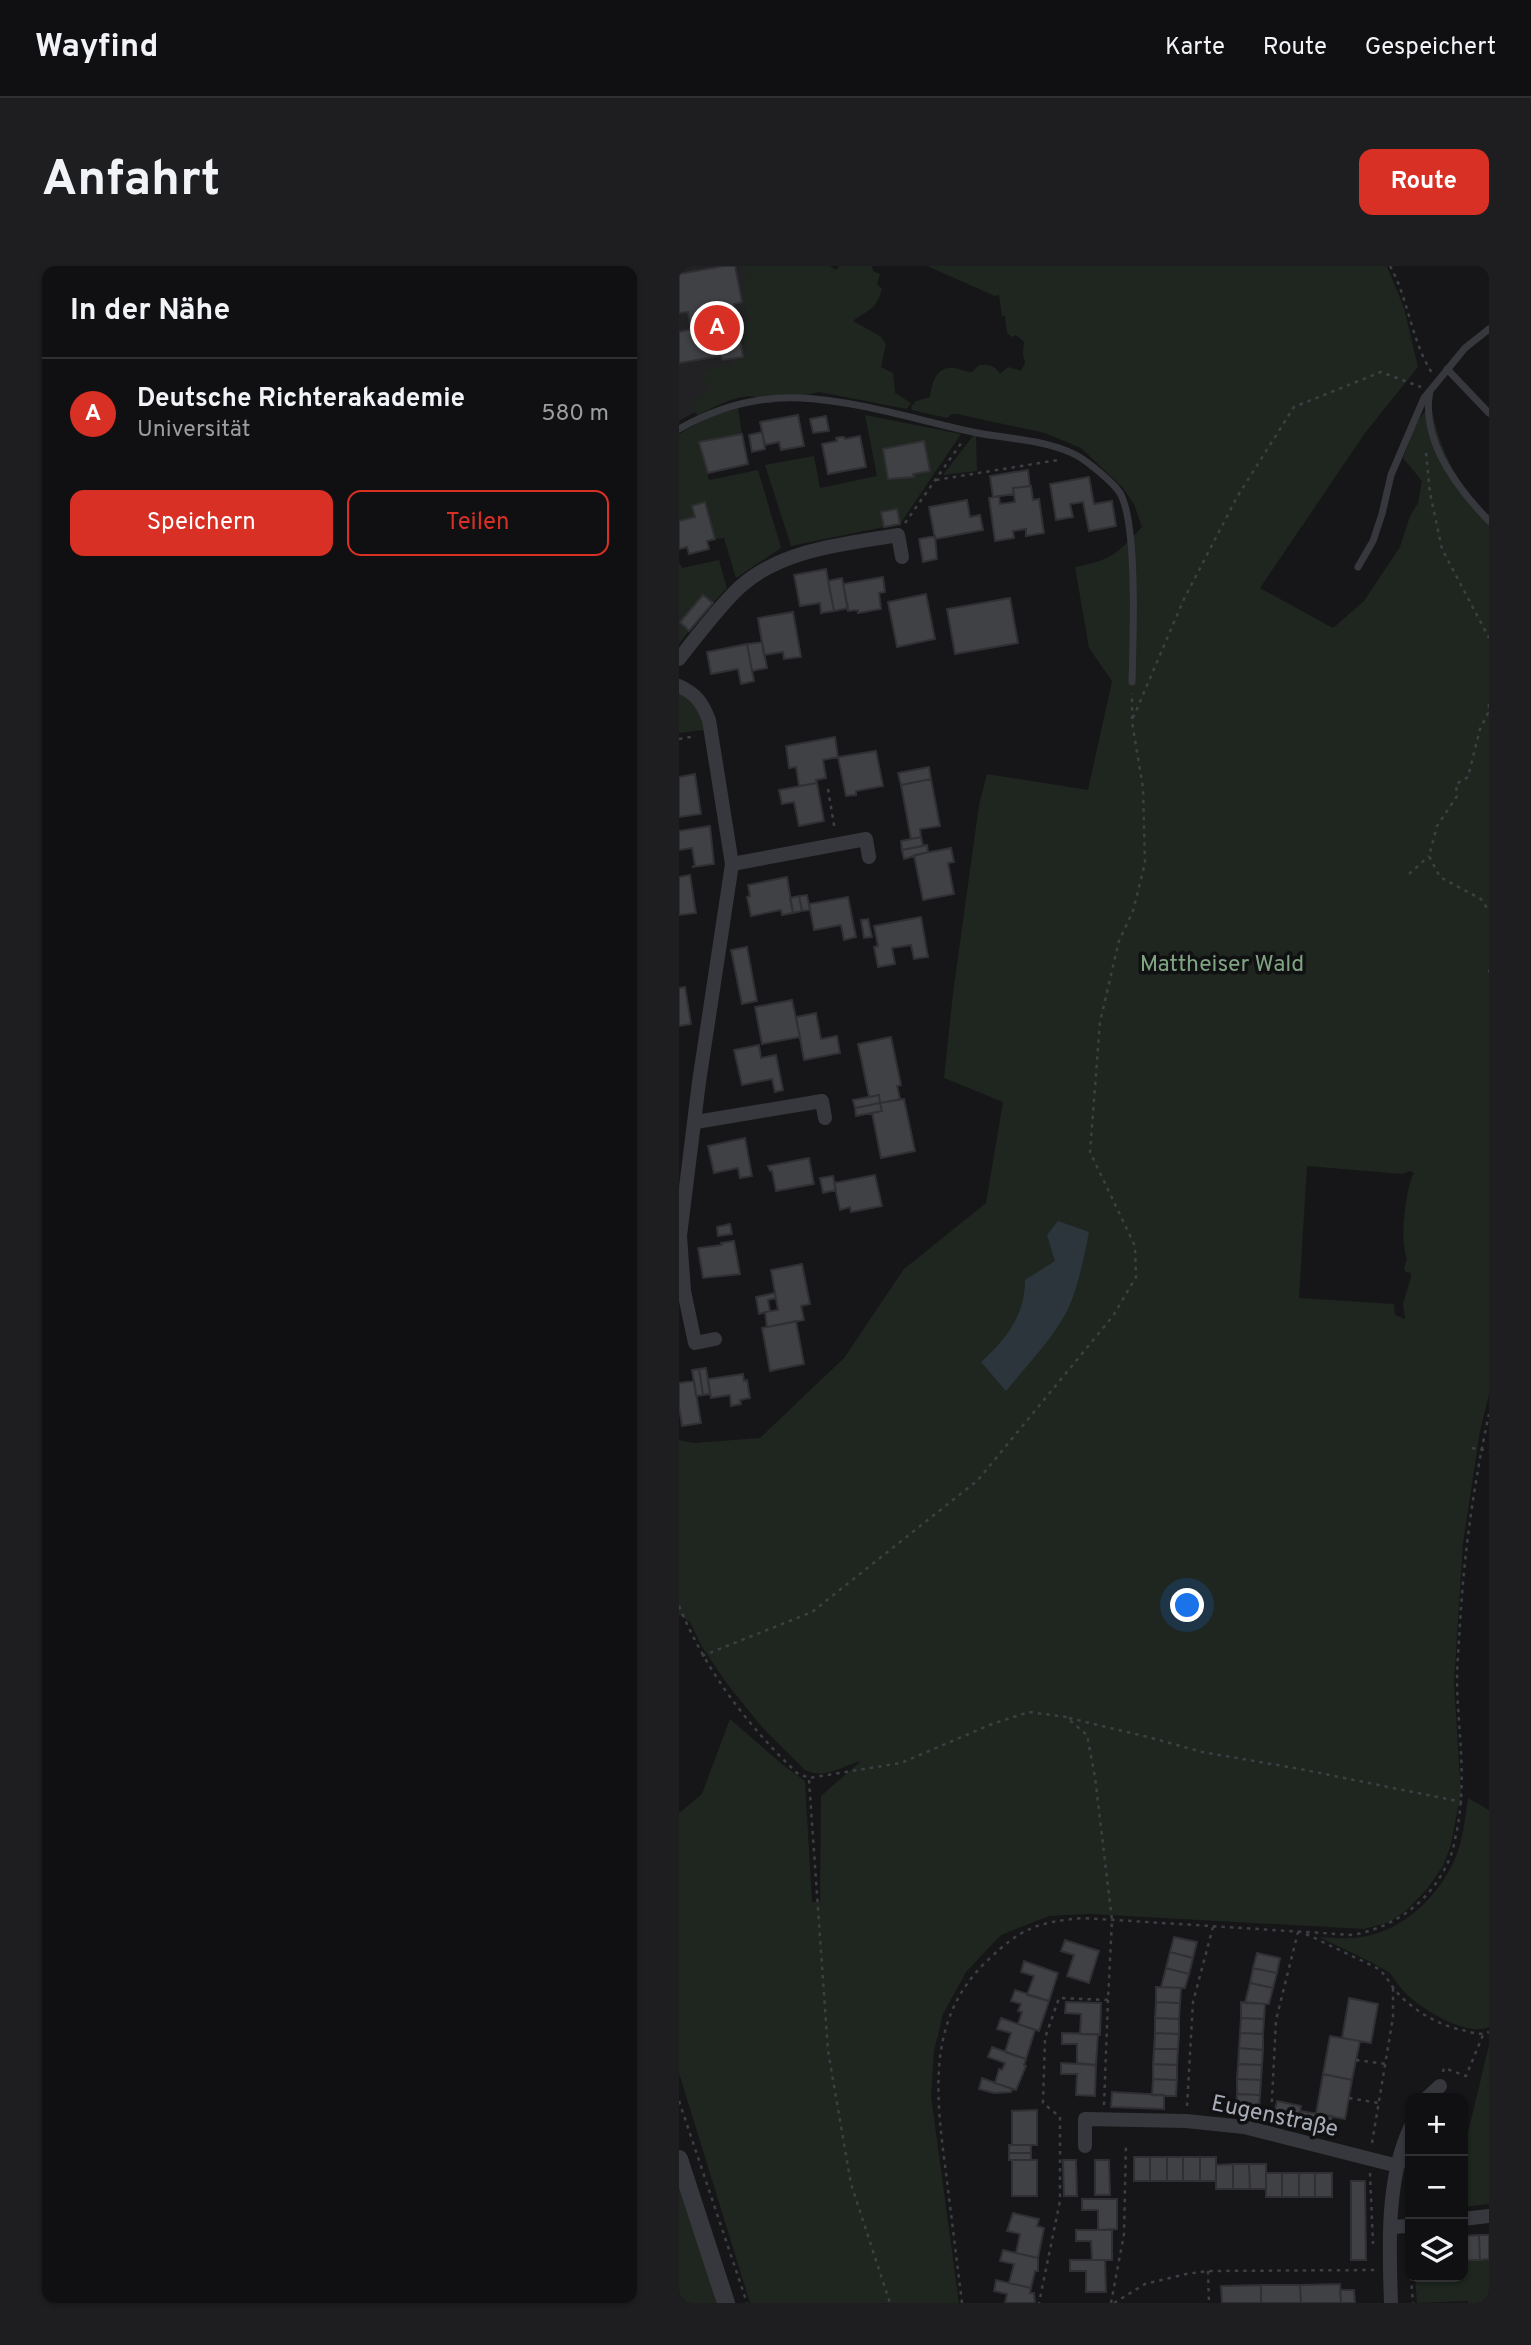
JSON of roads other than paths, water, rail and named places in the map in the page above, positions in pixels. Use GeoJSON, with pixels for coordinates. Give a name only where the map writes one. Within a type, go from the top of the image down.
{"type":"FeatureCollection","features":[{"type":"Feature","properties":{"kind":"street"},"geometry":{"type":"LineString","coordinates":[[679,659],[742,585],[782,560],[829,547],[898,535],[902,557]]}},
{"type":"Feature","properties":{"kind":"street"},"geometry":{"type":"LineString","coordinates":[[679,686],[694,693],[703,704],[709,720],[732,864],[699,1082],[680,1236],[684,1291],[695,1343],[715,1339]]}},
{"type":"Feature","properties":{"kind":"street"},"geometry":{"type":"LineString","coordinates":[[732,864],[866,839],[869,857]]}},
{"type":"Feature","properties":{"kind":"street"},"geometry":{"type":"LineString","coordinates":[[696,1122],[822,1101],[825,1118]]}},
{"type":"Feature","properties":{"kind":"street"},"geometry":{"type":"LineString","coordinates":[[1432,2093],[1440,2086]]}},
{"type":"Feature","properties":{"kind":"street","name":"Eugenstraße"},"geometry":{"type":"LineString","coordinates":[[1085,2146],[1085,2119],[1187,2121],[1244,2127],[1398,2166]]}},
{"type":"Feature","properties":{"kind":"street"},"geometry":{"type":"LineString","coordinates":[[1391,2303],[1391,2227],[1398,2166],[1405,2139]]}},
{"type":"Feature","properties":{"kind":"street"},"geometry":{"type":"LineString","coordinates":[[679,2159],[726,2303]]}},
{"type":"Feature","properties":{"kind":"street"},"geometry":{"type":"LineString","coordinates":[[1468,2218],[1489,2216]]}},
{"type":"Feature","properties":{"kind":"street"},"geometry":{"type":"LineString","coordinates":[[1391,2227],[1405,2226]]}},
{"type":"Feature","properties":{"kind":"lane"},"geometry":{"type":"LineString","coordinates":[[1358,567],[1373,541],[1391,475],[1416,412],[1430,390],[1465,348],[1489,329]]}},
{"type":"Feature","properties":{"kind":"lane"},"geometry":{"type":"LineString","coordinates":[[1447,369],[1489,413]]}},
{"type":"Feature","properties":{"kind":"lane"},"geometry":{"type":"LineString","coordinates":[[1430,390],[1430,422],[1438,450],[1451,473],[1489,521]]}},
{"type":"Feature","properties":{"kind":"lane"},"geometry":{"type":"LineString","coordinates":[[679,429],[727,408],[755,401],[800,398],[834,402],[1029,442],[1057,448],[1078,457],[1120,492],[1126,512],[1131,558],[1132,682]]}},
{"type":"Feature","properties":{"kind":"place","name":"Deutsche Richterakademie"},"geometry":{"type":"Point","coordinates":[717,328]}},
{"type":"Feature","properties":{"kind":"park label","name":"Mattheiser Wald"},"geometry":{"type":"Point","coordinates":[1222,963]}}]}
